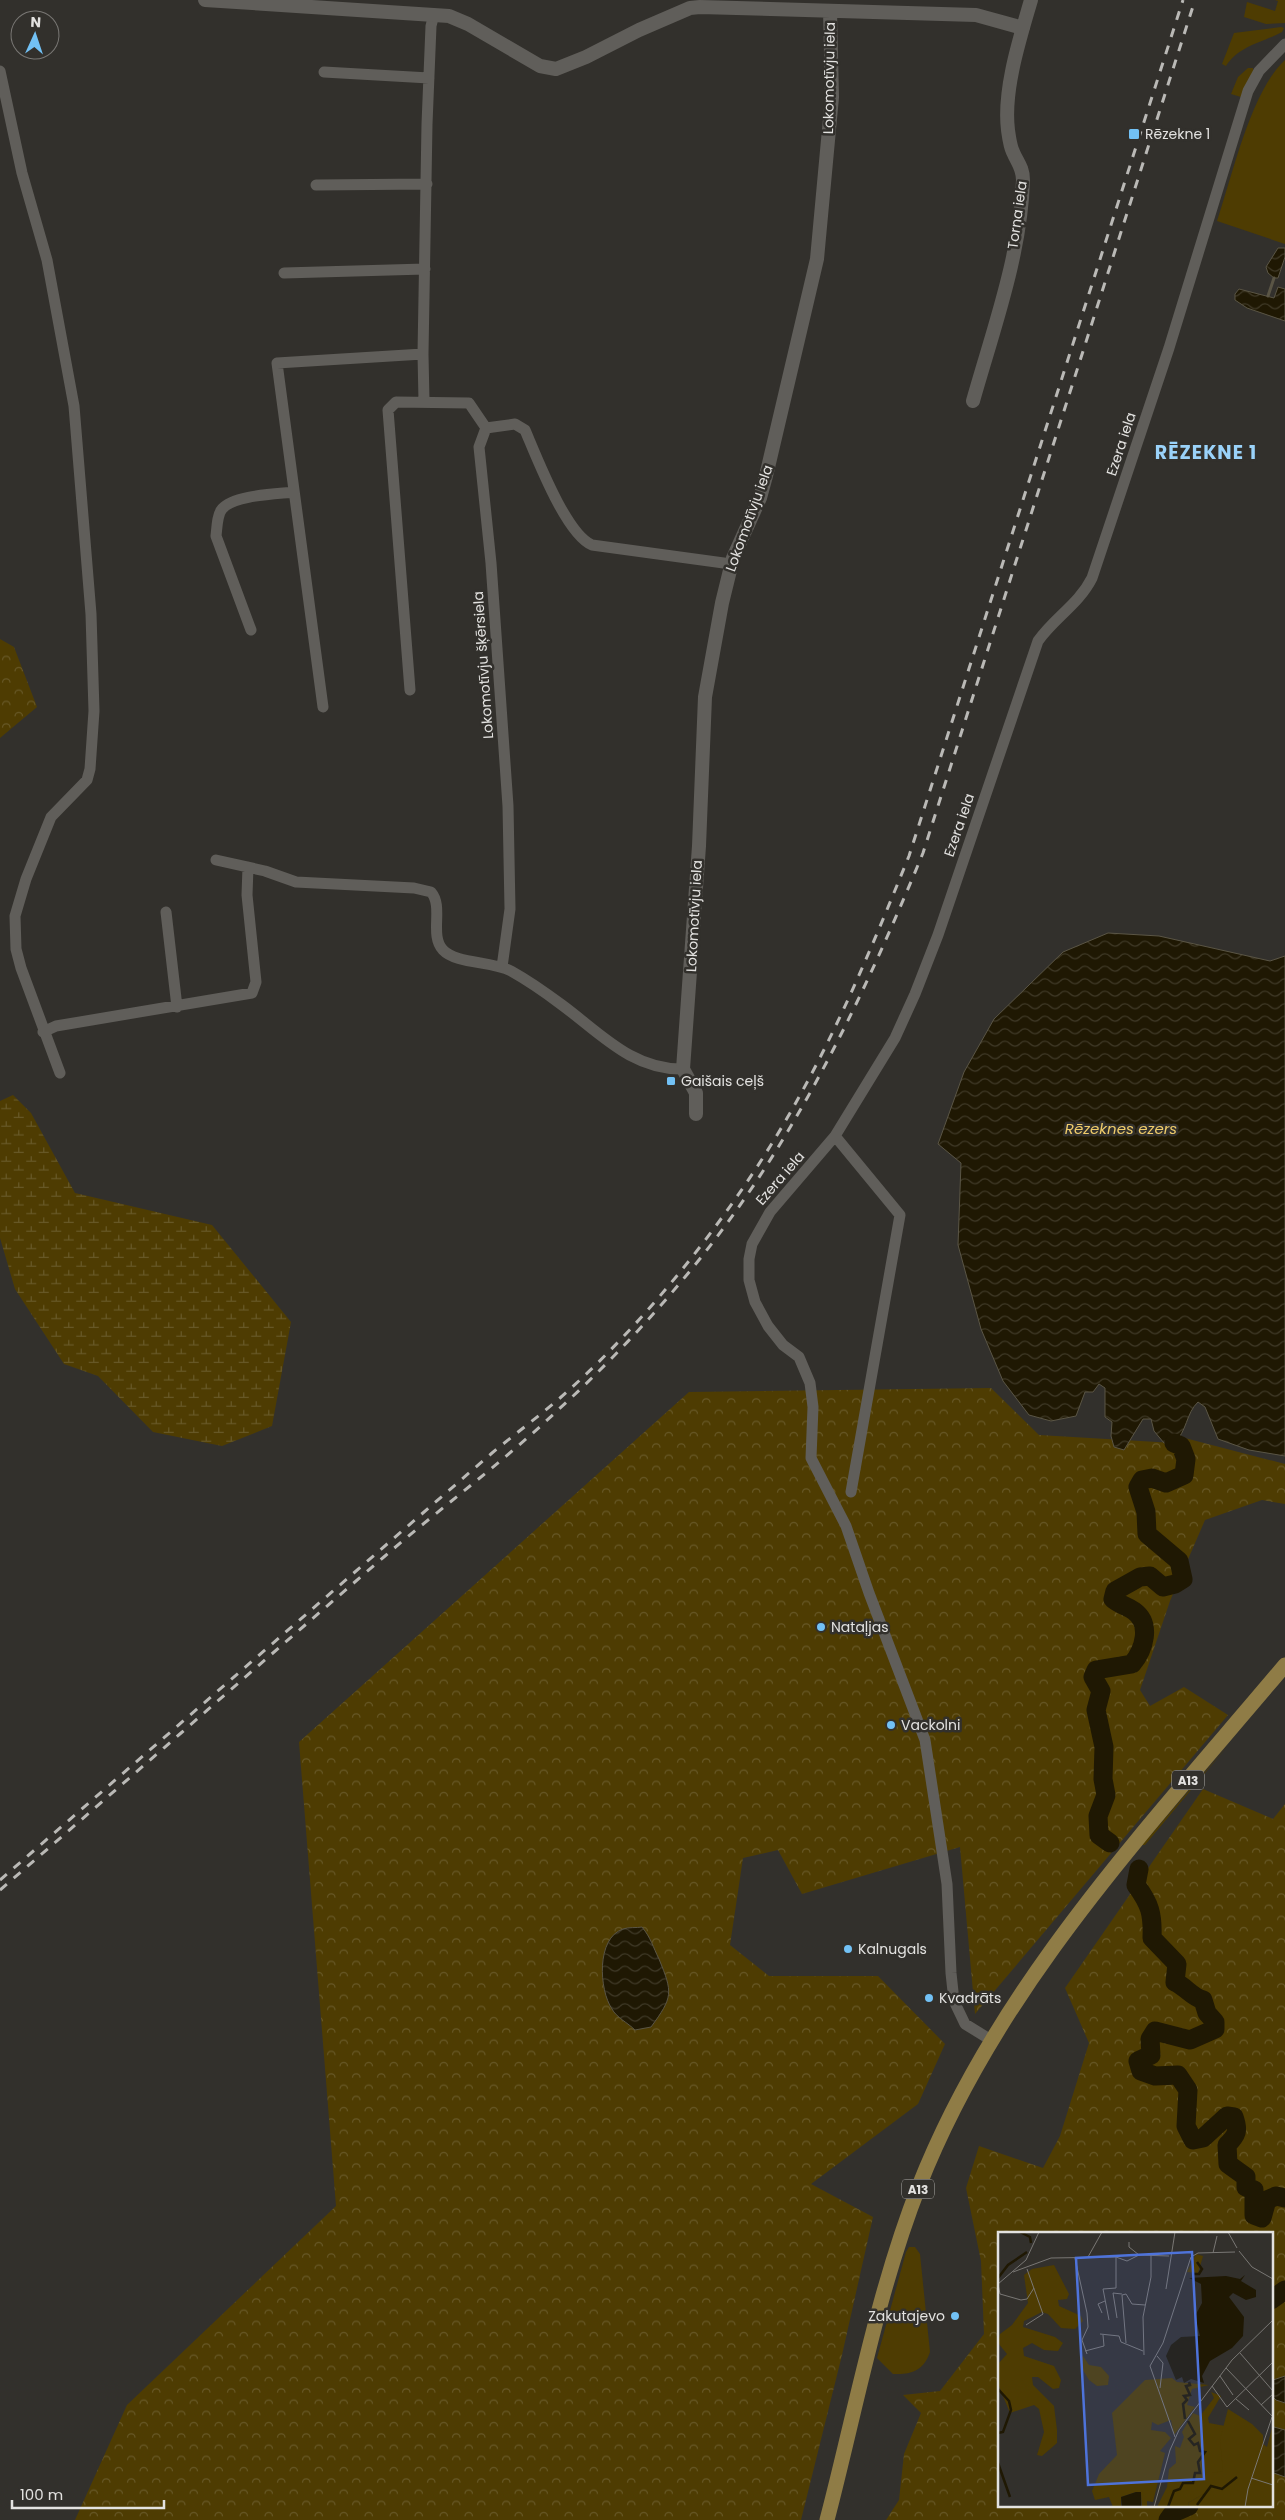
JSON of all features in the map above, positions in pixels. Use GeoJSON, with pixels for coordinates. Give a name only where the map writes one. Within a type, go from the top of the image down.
{"type":"FeatureCollection","features":[{"type":"Feature","properties":{"kind":"main road","name":"A13"},"geometry":{"type":"LineString","coordinates":[[827,2520],[887,2280],[920,2183],[955,2106],[991,2040],[1040,1964],[1092,1896],[1285,1665]]}},
{"type":"Feature","properties":{"kind":"street"},"geometry":{"type":"LineString","coordinates":[[205,0],[434,14],[458,19],[540,66],[556,69],[565,67],[686,4],[710,7],[976,14],[1023,28]]}},
{"type":"Feature","properties":{"kind":"street","name":"Torņa iela"},"geometry":{"type":"LineString","coordinates":[[973,401],[1011,260],[1020,208],[1022,167],[1013,151],[1007,118],[1009,93],[1031,0]]}},
{"type":"Feature","properties":{"kind":"street","name":"Lokomotīvju iela"},"geometry":{"type":"LineString","coordinates":[[683,1069],[698,854],[705,697],[731,564],[766,476],[817,260],[832,97],[830,11]]}},
{"type":"Feature","properties":{"kind":"street"},"geometry":{"type":"LineString","coordinates":[[424,401],[423,354],[429,78],[431,26],[434,14]]}},
{"type":"Feature","properties":{"kind":"street","name":"Ezera iela"},"geometry":{"type":"LineString","coordinates":[[991,2040],[965,2024],[954,2001],[947,1884],[925,1740],[869,1593],[846,1526],[811,1458],[812,1407],[810,1383],[799,1357],[783,1345],[768,1326],[755,1302],[749,1280],[749,1259],[758,1230],[770,1212],[835,1136],[895,1038],[915,994],[938,935],[1038,641],[1047,628],[1080,597],[1092,578],[1168,348],[1248,91],[1260,71],[1285,44]]}},
{"type":"Feature","properties":{"kind":"street"},"geometry":{"type":"LineString","coordinates":[[0,71],[22,173],[47,260],[74,406],[91,614],[94,711],[90,769],[86,780],[51,817],[26,878],[16,916],[16,949],[43,1032],[60,1073]]}},
{"type":"Feature","properties":{"kind":"street"},"geometry":{"type":"LineString","coordinates":[[324,72],[429,78]]}},
{"type":"Feature","properties":{"kind":"street"},"geometry":{"type":"LineString","coordinates":[[316,185],[427,184]]}},
{"type":"Feature","properties":{"kind":"street"},"geometry":{"type":"LineString","coordinates":[[284,273],[425,269]]}},
{"type":"Feature","properties":{"kind":"street"},"geometry":{"type":"LineString","coordinates":[[323,707],[277,363],[423,354]]}},
{"type":"Feature","properties":{"kind":"street"},"geometry":{"type":"LineString","coordinates":[[410,690],[388,413],[390,407],[396,402],[469,403],[486,428],[515,424],[525,430],[567,518],[574,531],[585,542],[592,545],[731,564]]}},
{"type":"Feature","properties":{"kind":"street","name":"Lokomotīvju šķērsiela"},"geometry":{"type":"LineString","coordinates":[[486,428],[481,435],[479,447],[495,617],[508,806],[510,901],[502,967]]}},
{"type":"Feature","properties":{"kind":"street"},"geometry":{"type":"LineString","coordinates":[[251,630],[216,536],[217,521],[222,509],[235,500],[294,492]]}},
{"type":"Feature","properties":{"kind":"street"},"geometry":{"type":"LineString","coordinates":[[216,860],[248,867],[296,882],[426,890],[431,892],[436,899],[438,938],[442,949],[455,957],[502,967],[531,983],[563,1005],[609,1044],[625,1054],[662,1067],[683,1069],[696,1093],[696,1114]]}},
{"type":"Feature","properties":{"kind":"street"},"geometry":{"type":"LineString","coordinates":[[43,1032],[56,1026],[245,996],[254,991],[256,982],[246,883],[248,867]]}},
{"type":"Feature","properties":{"kind":"street"},"geometry":{"type":"LineString","coordinates":[[166,912],[177,1007]]}},
{"type":"Feature","properties":{"kind":"street"},"geometry":{"type":"LineString","coordinates":[[835,1136],[900,1215],[851,1492]]}},
{"type":"Feature","properties":{"kind":"green space"},"geometry":{"type":"Polygon","coordinates":[[[1275,0],[1285,0],[1285,23],[1266,24],[1244,17],[1247,2],[1275,11],[1278,1],[1275,0]]]}},
{"type":"Feature","properties":{"kind":"green space"},"geometry":{"type":"Polygon","coordinates":[[[1284,28],[1282,32],[1238,53],[1226,66],[1222,64],[1234,33],[1284,28]]]}},
{"type":"Feature","properties":{"kind":"green space"},"geometry":{"type":"Polygon","coordinates":[[[1285,60],[1285,244],[1217,221],[1252,113],[1273,74],[1285,60]]]}},
{"type":"Feature","properties":{"kind":"green space"},"geometry":{"type":"Polygon","coordinates":[[[1248,68],[1253,68],[1253,72],[1241,97],[1231,94],[1238,77],[1248,68]]]}},
{"type":"Feature","properties":{"kind":"green space"},"geometry":{"type":"Polygon","coordinates":[[[0,639],[14,647],[37,707],[0,738],[0,639]]]}},
{"type":"Feature","properties":{"kind":"green space"},"geometry":{"type":"Polygon","coordinates":[[[13,1095],[31,1113],[75,1193],[212,1225],[291,1322],[272,1426],[222,1446],[153,1432],[98,1376],[64,1364],[15,1289],[0,1238],[0,1101],[13,1095]]]}},
{"type":"Feature","properties":{"kind":"green space"},"geometry":{"type":"Polygon","coordinates":[[[991,1388],[1039,1435],[1174,1443],[1181,1437],[1285,1464],[1285,1504],[1262,1500],[1205,1520],[1170,1601],[1140,1690],[1150,1706],[1184,1687],[1228,1715],[975,2014],[960,1847],[802,1894],[778,1850],[743,1858],[730,1945],[769,1976],[878,1976],[945,2044],[918,2104],[811,2184],[873,2217],[842,2355],[801,2520],[75,2520],[127,2405],[336,2206],[299,1742],[689,1392],[991,1388]]]}},
{"type":"Feature","properties":{"kind":"green space"},"geometry":{"type":"Polygon","coordinates":[[[1230,1743],[1145,1845],[1142,1845],[1230,1743]]]}},
{"type":"Feature","properties":{"kind":"green space"},"geometry":{"type":"Polygon","coordinates":[[[1203,1789],[1273,1819],[1285,1804],[1285,2520],[886,2520],[899,2500],[904,2454],[921,2413],[903,2395],[940,2391],[984,2334],[981,2261],[966,2188],[979,2146],[1043,2168],[1060,2136],[1089,2043],[1065,1988],[1203,1789]]]}},
{"type":"Feature","properties":{"kind":"green space"},"geometry":{"type":"Polygon","coordinates":[[[909,2247],[915,2247],[920,2254],[930,2352],[921,2367],[916,2370],[906,2374],[893,2374],[877,2358],[909,2247]]]}},
{"type":"Feature","properties":{"kind":"water"},"geometry":{"type":"Polygon","coordinates":[[[1278,248],[1285,248],[1285,257],[1278,278],[1274,278],[1268,273],[1266,267],[1278,248]]]}},
{"type":"Feature","properties":{"kind":"water"},"geometry":{"type":"Polygon","coordinates":[[[1278,287],[1285,289],[1285,321],[1247,308],[1235,300],[1235,294],[1239,289],[1274,298],[1278,287]]]}},
{"type":"Feature","properties":{"kind":"water","name":"Rēzeknes ezers"},"geometry":{"type":"Polygon","coordinates":[[[1108,933],[1159,936],[1270,961],[1285,956],[1285,1456],[1249,1450],[1218,1439],[1205,1407],[1198,1402],[1191,1411],[1182,1434],[1174,1443],[1164,1443],[1154,1431],[1151,1419],[1143,1419],[1124,1450],[1114,1447],[1111,1436],[1112,1422],[1105,1417],[1105,1388],[1099,1384],[1093,1392],[1085,1392],[1076,1416],[1051,1421],[1029,1415],[1003,1381],[981,1329],[958,1245],[961,1163],[938,1144],[964,1072],[994,1019],[1063,952],[1108,933]]]}},
{"type":"Feature","properties":{"kind":"water"},"geometry":{"type":"Polygon","coordinates":[[[642,1927],[650,1939],[664,1970],[668,1995],[664,2008],[651,2027],[635,2030],[616,2015],[612,2009],[604,1990],[602,1965],[604,1953],[614,1934],[625,1928],[642,1927]]]}},
{"type":"Feature","properties":{"kind":"water"},"geometry":{"type":"Polygon","coordinates":[[[1285,2376],[1285,2403],[1276,2400],[1272,2396],[1273,2380],[1285,2376]]]}},
{"type":"Feature","properties":{"kind":"water"},"geometry":{"type":"Polygon","coordinates":[[[1272,2428],[1285,2430],[1285,2477],[1272,2472],[1272,2428]]]}},
{"type":"Feature","properties":{"kind":"waterway"},"geometry":{"type":"LineString","coordinates":[[1268,296],[1274,278]]}},
{"type":"Feature","properties":{"kind":"waterway"},"geometry":{"type":"LineString","coordinates":[[1110,1843],[1099,1835],[1098,1816],[1106,1795],[1103,1779],[1104,1747],[1096,1710],[1101,1691],[1093,1677],[1096,1670],[1132,1664],[1143,1645],[1144,1630],[1140,1616],[1113,1599],[1115,1591],[1140,1577],[1150,1576],[1163,1587],[1175,1584],[1183,1579],[1179,1561],[1147,1534],[1146,1512],[1138,1487],[1142,1480],[1152,1478],[1166,1483],[1184,1475],[1186,1459],[1181,1446],[1174,1443]]}},
{"type":"Feature","properties":{"kind":"waterway"},"geometry":{"type":"LineString","coordinates":[[1139,1869],[1136,1885],[1145,1898],[1150,1910],[1152,1938],[1177,1964],[1175,1982],[1203,2000],[1207,2013],[1215,2022],[1215,2029],[1190,2040],[1155,2031],[1150,2039],[1151,2055],[1138,2061],[1141,2071],[1155,2076],[1178,2075],[1188,2090],[1186,2126],[1193,2140],[1203,2138],[1227,2116],[1234,2117],[1237,2129],[1227,2145],[1228,2164],[1246,2177],[1246,2187],[1254,2190],[1254,2215],[1262,2218],[1267,2200],[1276,2196],[1285,2198]]}},
{"type":"Feature","properties":{"kind":"waterway"},"geometry":{"type":"LineString","coordinates":[[1272,2299],[1285,2290]]}},
{"type":"Feature","properties":{"kind":"waterway"},"geometry":{"type":"LineString","coordinates":[[1168,2520],[1173,2513],[1184,2508]]}},
{"type":"Feature","properties":{"kind":"railway"},"geometry":{"type":"LineString","coordinates":[[0,1880],[492,1453],[560,1398],[594,1366],[628,1332],[692,1257],[722,1218],[776,1137],[830,1038],[871,948],[909,856],[1183,0]]}},
{"type":"Feature","properties":{"kind":"railway"},"geometry":{"type":"LineString","coordinates":[[0,1890],[385,1556],[516,1448],[591,1379],[670,1295],[723,1229],[758,1179],[790,1127],[848,1020],[923,853],[1195,0]]}},
{"type":"Feature","properties":{"kind":"place","name":"Rēzekne 1"},"geometry":{"type":"Point","coordinates":[1134,134]}},
{"type":"Feature","properties":{"kind":"place","name":"Gaišais ceļš"},"geometry":{"type":"Point","coordinates":[671,1081]}},
{"type":"Feature","properties":{"kind":"place","name":"Nataļjas"},"geometry":{"type":"Point","coordinates":[821,1627]}},
{"type":"Feature","properties":{"kind":"place","name":"Vackolni"},"geometry":{"type":"Point","coordinates":[891,1725]}},
{"type":"Feature","properties":{"kind":"place","name":"Kalnugals"},"geometry":{"type":"Point","coordinates":[848,1949]}},
{"type":"Feature","properties":{"kind":"place","name":"Kvadrāts"},"geometry":{"type":"Point","coordinates":[929,1998]}},
{"type":"Feature","properties":{"kind":"place","name":"Zakutajevo"},"geometry":{"type":"Point","coordinates":[955,2316]}},
{"type":"Feature","properties":{"kind":"district","name":"RĒZEKNE 1"},"geometry":{"type":"Point","coordinates":[1206,452]}}]}
